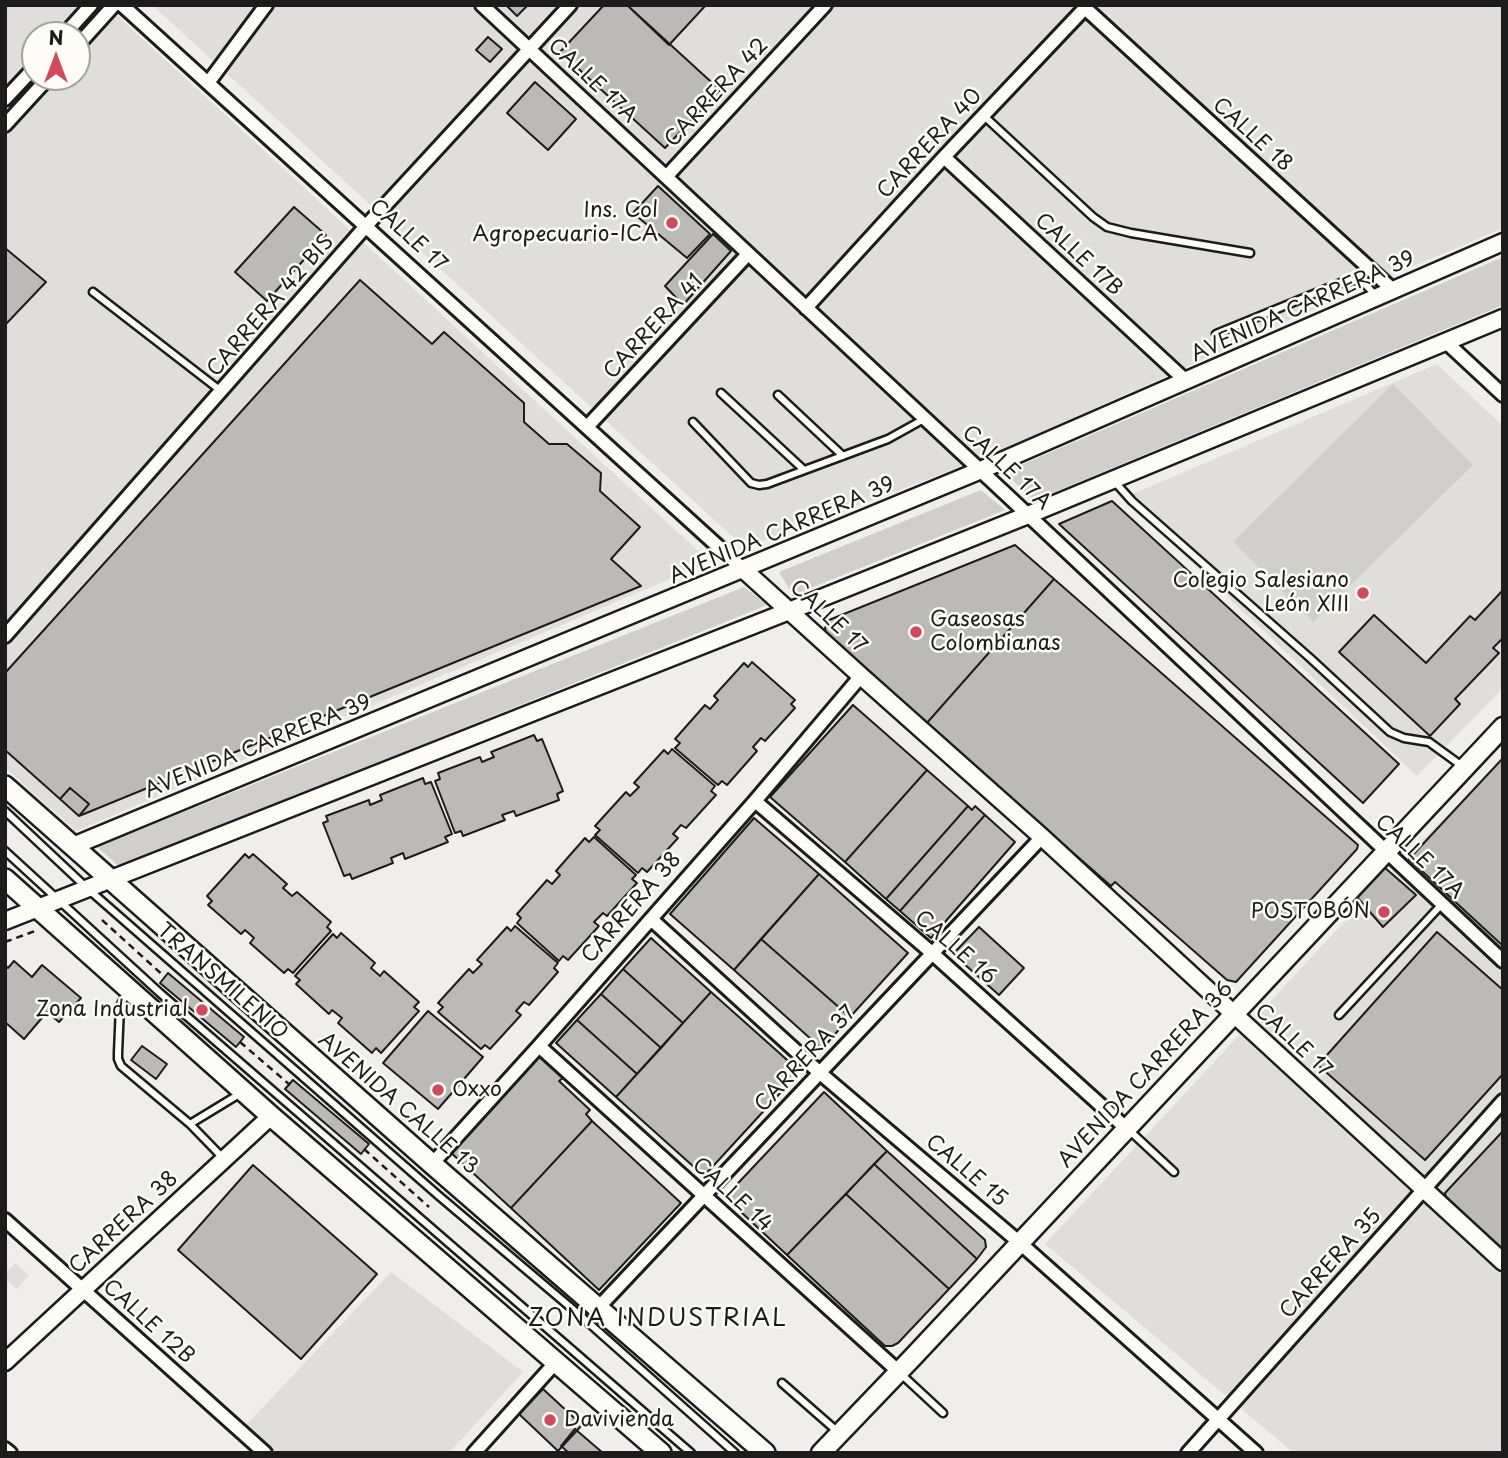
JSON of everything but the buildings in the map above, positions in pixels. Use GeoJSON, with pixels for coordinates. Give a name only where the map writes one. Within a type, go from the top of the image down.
{"type":"FeatureCollection","features":[{"type":"Feature","properties":{"kind":"main road","name":"AVENIDA CARRERA 36"},"geometry":{"type":"LineString","coordinates":[[821,1453],[1503,727]]}},
{"type":"Feature","properties":{"kind":"main road","name":"AVENIDA CALLE 13"},"geometry":{"type":"LineString","coordinates":[[5,786],[432,1164],[765,1453]]}},
{"type":"Feature","properties":{"kind":"main road"},"geometry":{"type":"LineString","coordinates":[[5,878],[271,1116],[661,1453]]}},
{"type":"Feature","properties":{"kind":"street"},"geometry":{"type":"LineString","coordinates":[[77,21],[91,5]]}},
{"type":"Feature","properties":{"kind":"street"},"geometry":{"type":"LineString","coordinates":[[91,30],[114,5]]}},
{"type":"Feature","properties":{"kind":"street","name":"CALLE 17"},"geometry":{"type":"LineString","coordinates":[[122,5],[1042,837],[1503,1262]]}},
{"type":"Feature","properties":{"kind":"street"},"geometry":{"type":"LineString","coordinates":[[208,83],[266,5]]}},
{"type":"Feature","properties":{"kind":"street","name":"CALLE 17A"},"geometry":{"type":"LineString","coordinates":[[482,5],[1503,961]]}},
{"type":"Feature","properties":{"kind":"street","name":"CARRERA 42 BIS"},"geometry":{"type":"LineString","coordinates":[[5,636],[366,226],[570,5]]}},
{"type":"Feature","properties":{"kind":"street","name":"CARRERA 42"},"geometry":{"type":"LineString","coordinates":[[666,177],[825,5]]}},
{"type":"Feature","properties":{"kind":"street","name":"CARRERA 40"},"geometry":{"type":"LineString","coordinates":[[806,308],[1084,8]]}},
{"type":"Feature","properties":{"kind":"street","name":"CALLE 18"},"geometry":{"type":"LineString","coordinates":[[1084,8],[1393,290]]}},
{"type":"Feature","properties":{"kind":"street"},"geometry":{"type":"LineString","coordinates":[[5,99],[21,81]]}},
{"type":"Feature","properties":{"kind":"street"},"geometry":{"type":"LineString","coordinates":[[5,125],[36,91]]}},
{"type":"Feature","properties":{"kind":"street","name":"CALLE 17B"},"geometry":{"type":"LineString","coordinates":[[944,157],[1186,381]]}},
{"type":"Feature","properties":{"kind":"street","name":"AVENIDA CARRERA 39"},"geometry":{"type":"LineString","coordinates":[[73,846],[981,471],[1503,242]]}},
{"type":"Feature","properties":{"kind":"street","name":"CARRERA 41"},"geometry":{"type":"LineString","coordinates":[[587,427],[748,254]]}},
{"type":"Feature","properties":{"kind":"street"},"geometry":{"type":"LineString","coordinates":[[5,921],[1028,515],[1503,318]]}},
{"type":"Feature","properties":{"kind":"street"},"geometry":{"type":"LineString","coordinates":[[1446,342],[1503,395]]}},
{"type":"Feature","properties":{"kind":"street","name":"CARRERA 38"},"geometry":{"type":"LineString","coordinates":[[432,1164],[755,801],[861,676]]}},
{"type":"Feature","properties":{"kind":"street","name":"CALLE 16"},"geometry":{"type":"LineString","coordinates":[[755,801],[932,953],[1126,1128]]}},
{"type":"Feature","properties":{"kind":"street","name":"CARRERA 37"},"geometry":{"type":"LineString","coordinates":[[598,1308],[1042,837]]}},
{"type":"Feature","properties":{"kind":"street","name":"CALLE 15"},"geometry":{"type":"LineString","coordinates":[[651,919],[820,1073],[1020,1243],[1256,1453]]}},
{"type":"Feature","properties":{"kind":"street","name":"CALLE 14"},"geometry":{"type":"LineString","coordinates":[[539,1046],[899,1372]]}},
{"type":"Feature","properties":{"kind":"street","name":"CARRERA 35"},"geometry":{"type":"LineString","coordinates":[[1188,1453],[1503,1101]]}},
{"type":"Feature","properties":{"kind":"street","name":"CARRERA 38"},"geometry":{"type":"LineString","coordinates":[[5,1362],[271,1116]]}},
{"type":"Feature","properties":{"kind":"street","name":"CALLE 12B"},"geometry":{"type":"LineString","coordinates":[[5,1220],[265,1453]]}},
{"type":"Feature","properties":{"kind":"street"},"geometry":{"type":"LineString","coordinates":[[474,1453],[556,1362]]}},
{"type":"Feature","properties":{"kind":"street"},"geometry":{"type":"LineString","coordinates":[[5,1449],[10,1453]]}},
{"type":"Feature","properties":{"kind":"lane"},"geometry":{"type":"LineString","coordinates":[[983,115],[1107,227],[1250,253]]}},
{"type":"Feature","properties":{"kind":"lane"},"geometry":{"type":"LineString","coordinates":[[1216,334],[1345,281],[1358,281],[1377,297]]}},
{"type":"Feature","properties":{"kind":"lane"},"geometry":{"type":"LineString","coordinates":[[93,292],[221,391]]}},
{"type":"Feature","properties":{"kind":"lane"},"geometry":{"type":"LineString","coordinates":[[721,393],[804,471]]}},
{"type":"Feature","properties":{"kind":"lane"},"geometry":{"type":"LineString","coordinates":[[778,395],[842,456]]}},
{"type":"Feature","properties":{"kind":"lane"},"geometry":{"type":"LineString","coordinates":[[693,422],[751,484],[759,485],[888,439],[925,418]]}},
{"type":"Feature","properties":{"kind":"lane"},"geometry":{"type":"LineString","coordinates":[[1113,480],[1132,501],[1390,732],[1404,738],[1429,742],[1465,768]]}},
{"type":"Feature","properties":{"kind":"lane","name":"TRANSMILENIO"},"geometry":{"type":"LineString","coordinates":[[5,811],[88,889],[735,1453]]}},
{"type":"Feature","properties":{"kind":"lane"},"geometry":{"type":"LineString","coordinates":[[5,851],[170,1002],[691,1453]]}},
{"type":"Feature","properties":{"kind":"lane"},"geometry":{"type":"LineString","coordinates":[[1339,1015],[1442,904]]}},
{"type":"Feature","properties":{"kind":"lane"},"geometry":{"type":"LineString","coordinates":[[129,989],[120,1006],[118,1059],[121,1066],[190,1124],[224,1159]]}},
{"type":"Feature","properties":{"kind":"lane"},"geometry":{"type":"LineString","coordinates":[[190,1124],[244,1091]]}},
{"type":"Feature","properties":{"kind":"lane"},"geometry":{"type":"LineString","coordinates":[[1126,1128],[1174,1172]]}},
{"type":"Feature","properties":{"kind":"lane"},"geometry":{"type":"LineString","coordinates":[[899,1372],[943,1413]]}},
{"type":"Feature","properties":{"kind":"lane"},"geometry":{"type":"LineString","coordinates":[[782,1383],[840,1433]]}},
{"type":"Feature","properties":{"kind":"path"},"geometry":{"type":"LineString","coordinates":[[102,920],[165,977]]}},
{"type":"Feature","properties":{"kind":"path"},"geometry":{"type":"LineString","coordinates":[[5,942],[55,923]]}},
{"type":"Feature","properties":{"kind":"path"},"geometry":{"type":"LineString","coordinates":[[240,1042],[289,1084]]}},
{"type":"Feature","properties":{"kind":"path"},"geometry":{"type":"LineString","coordinates":[[364,1149],[429,1207]]}},
{"type":"Feature","properties":{"kind":"path"},"geometry":{"type":"LineString","coordinates":[[424,1212],[434,1202]]}},
{"type":"Feature","properties":{"kind":"shaded area"},"geometry":{"type":"Polygon","coordinates":[[[5,5],[106,5],[710,562],[76,831],[5,768],[5,5]]]}},
{"type":"Feature","properties":{"kind":"shaded area"},"geometry":{"type":"Polygon","coordinates":[[[152,5],[1503,5],[1503,228],[1341,297],[989,456],[745,548],[152,5]]]}},
{"type":"Feature","properties":{"kind":"shaded area"},"geometry":{"type":"Polygon","coordinates":[[[1503,257],[1503,305],[1033,501],[1005,472],[1503,257]]]}},
{"type":"Feature","properties":{"kind":"shaded area","name":"Colegio Salesiano León XIII"},"geometry":{"type":"Polygon","coordinates":[[[1437,364],[1503,426],[1503,688],[1417,776],[1123,498],[1437,364]]]}},
{"type":"Feature","properties":{"kind":"shaded area"},"geometry":{"type":"Polygon","coordinates":[[[1393,384],[1473,465],[1313,622],[1233,542],[1393,384]]]}},
{"type":"Feature","properties":{"kind":"shaded area"},"geometry":{"type":"Polygon","coordinates":[[[981,490],[1005,510],[793,595],[779,572],[981,490]]]}},
{"type":"Feature","properties":{"kind":"shaded area"},"geometry":{"type":"Polygon","coordinates":[[[744,587],[767,605],[120,867],[97,847],[744,587]]]}},
{"type":"Feature","properties":{"kind":"shaded area"},"geometry":{"type":"Polygon","coordinates":[[[1503,758],[1503,1453],[1294,1453],[1045,1244],[1370,894],[1503,758]]]}},
{"type":"Feature","properties":{"kind":"shaded area"},"geometry":{"type":"Polygon","coordinates":[[[15,1263],[29,1275],[17,1289],[5,1279],[5,1273],[15,1263]]]}},
{"type":"Feature","properties":{"kind":"shaded area"},"geometry":{"type":"Polygon","coordinates":[[[391,1272],[523,1372],[449,1453],[272,1453],[244,1427],[391,1272]]]}},
{"type":"Feature","properties":{"kind":"place","name":"Ins. Col Agropecuario-ICA"},"geometry":{"type":"Point","coordinates":[672,223]}},
{"type":"Feature","properties":{"kind":"place","name":"Colegio Salesiano León XIII"},"geometry":{"type":"Point","coordinates":[1363,593]}},
{"type":"Feature","properties":{"kind":"place","name":"Gaseosas Colombianas"},"geometry":{"type":"Point","coordinates":[916,632]}},
{"type":"Feature","properties":{"kind":"place","name":"POSTOBÓN"},"geometry":{"type":"Point","coordinates":[1384,912]}},
{"type":"Feature","properties":{"kind":"place","name":"Zona Industrial"},"geometry":{"type":"Point","coordinates":[202,1010]}},
{"type":"Feature","properties":{"kind":"place","name":"Oxxo"},"geometry":{"type":"Point","coordinates":[438,1090]}},
{"type":"Feature","properties":{"kind":"place","name":"Davivienda"},"geometry":{"type":"Point","coordinates":[550,1420]}},
{"type":"Feature","properties":{"kind":"district","name":"ZONA INDUSTRIAL"},"geometry":{"type":"Point","coordinates":[658,1319]}}]}
